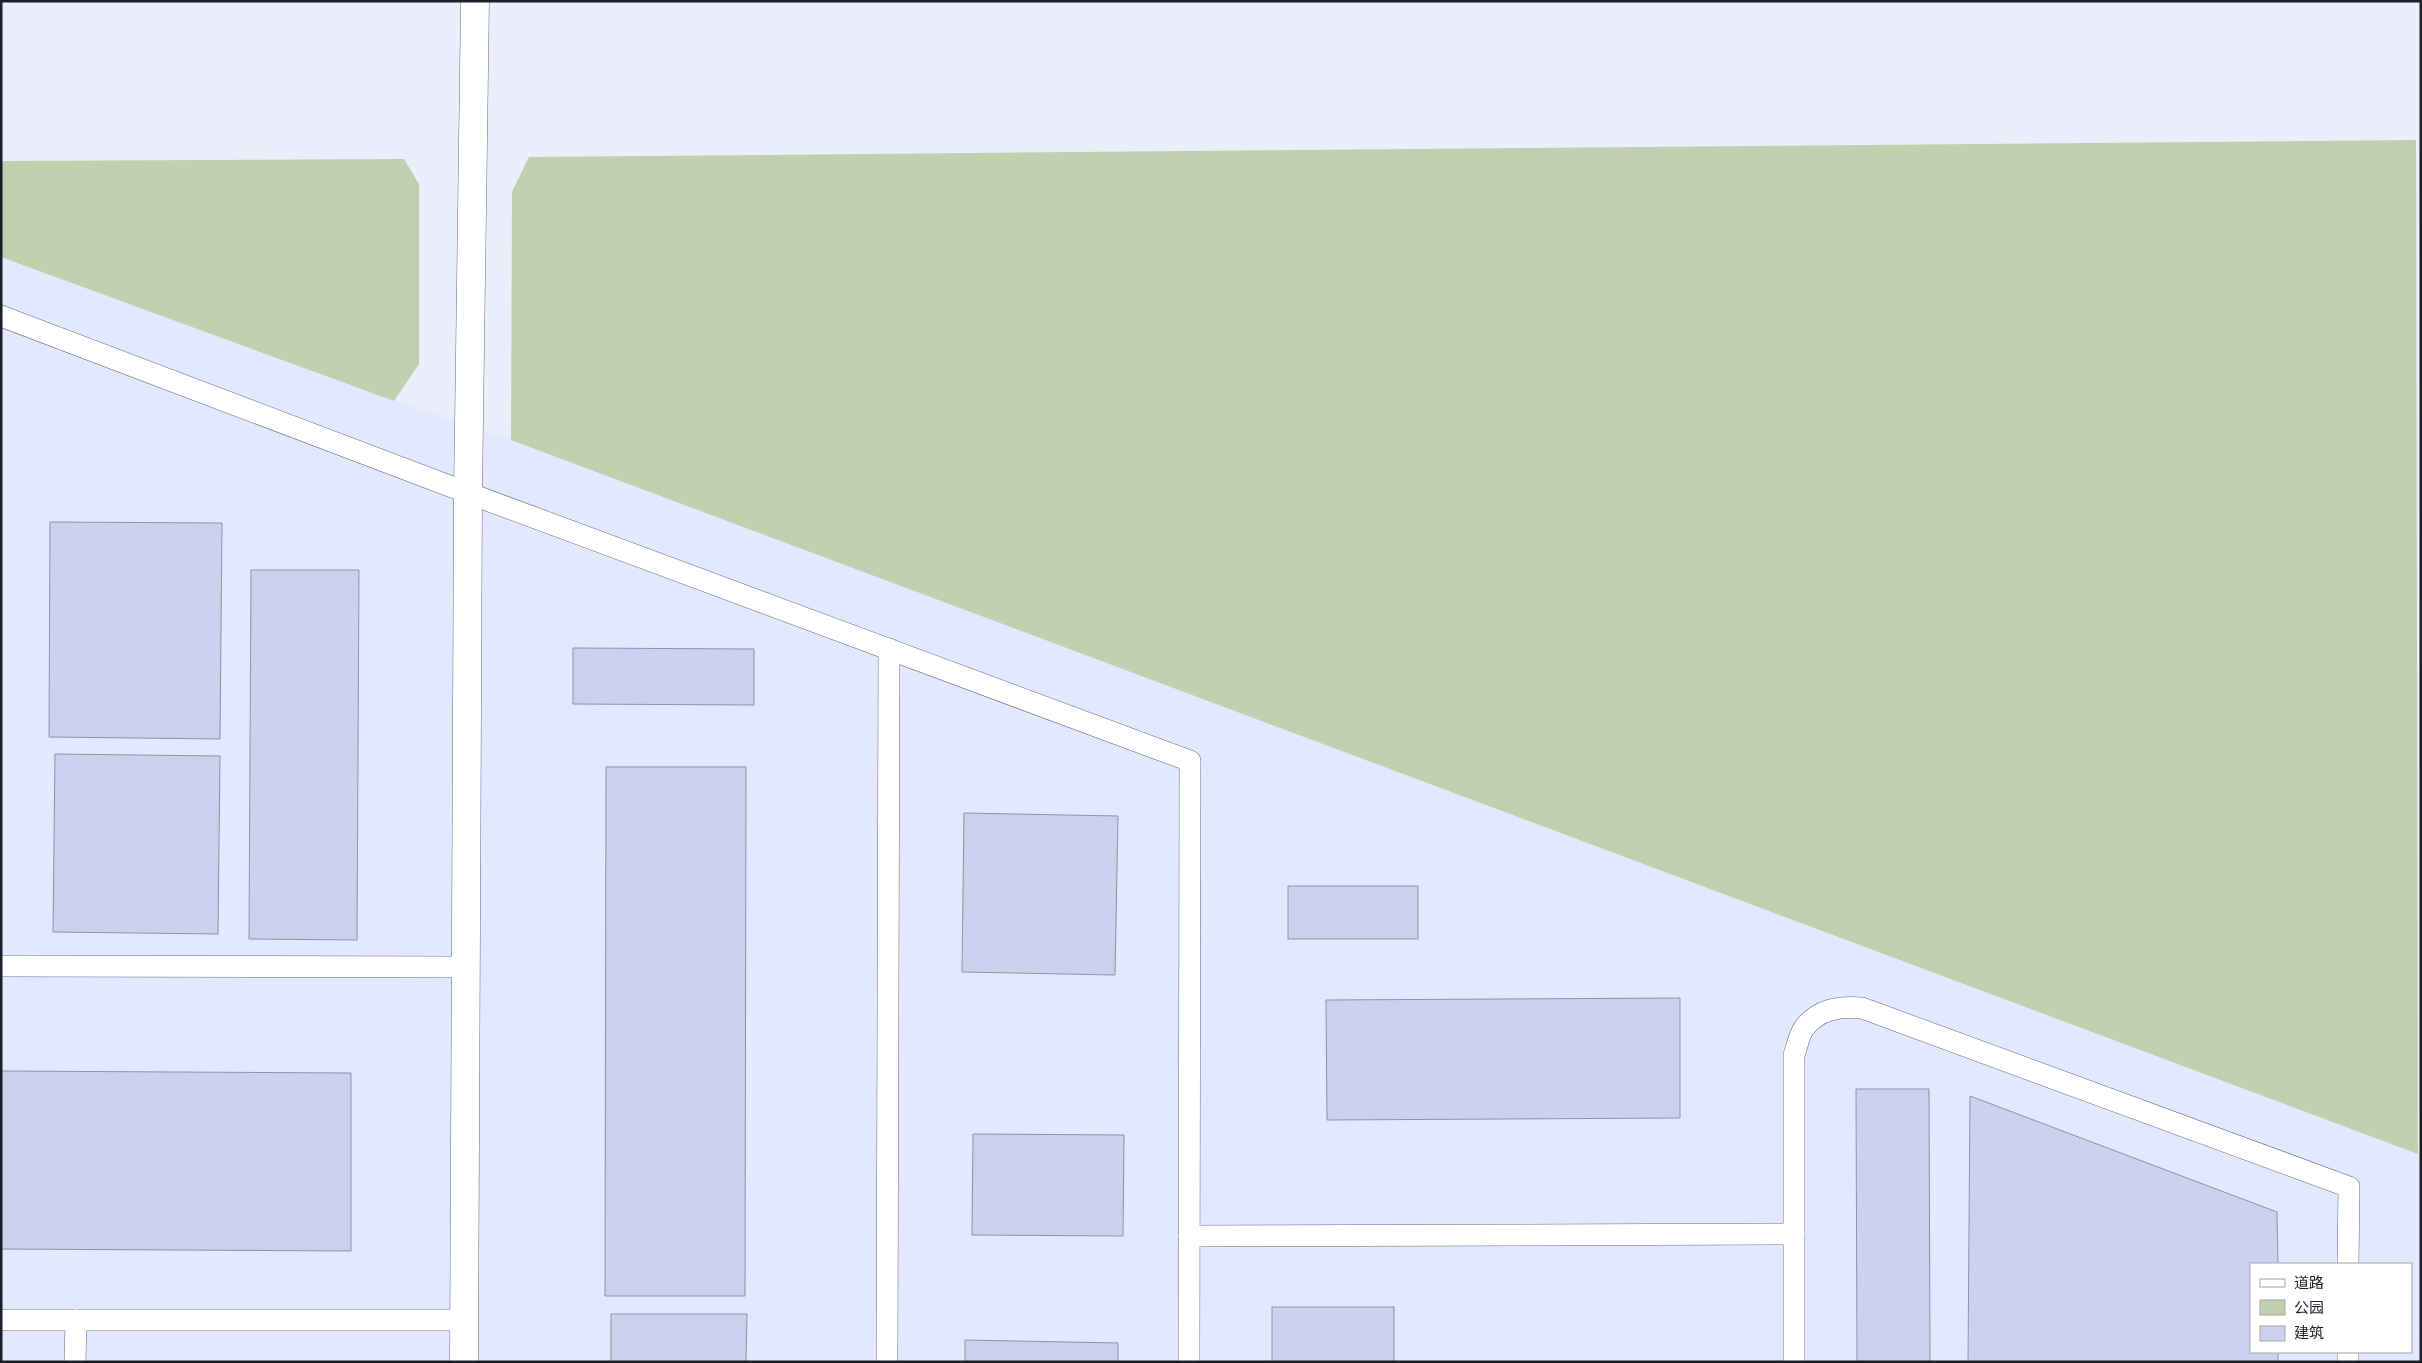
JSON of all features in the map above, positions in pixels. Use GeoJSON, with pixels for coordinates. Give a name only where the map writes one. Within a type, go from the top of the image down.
{"type":"FeatureCollection","features":[{"type":"Feature","properties":{"kind":"street"},"geometry":{"type":"LineString","coordinates":[[464,1362],[468,493],[475,1]]}},
{"type":"Feature","properties":{"kind":"lane"},"geometry":{"type":"LineString","coordinates":[[1,316],[468,493],[1190,761],[1189,1362]]}},
{"type":"Feature","properties":{"kind":"lane"},"geometry":{"type":"LineString","coordinates":[[887,1362],[889,649]]}},
{"type":"Feature","properties":{"kind":"lane"},"geometry":{"type":"LineString","coordinates":[[1,966],[466,967]]}},
{"type":"Feature","properties":{"kind":"lane"},"geometry":{"type":"LineString","coordinates":[[1794,1362],[1794,1055],[1803,1029],[1821,1013],[1840,1006],[1862,1008],[2349,1187],[2348,1263]]}},
{"type":"Feature","properties":{"kind":"lane"},"geometry":{"type":"LineString","coordinates":[[1189,1236],[1794,1234]]}},
{"type":"Feature","properties":{"kind":"lane"},"geometry":{"type":"LineString","coordinates":[[1,1320],[464,1320]]}},
{"type":"Feature","properties":{"kind":"lane"},"geometry":{"type":"LineString","coordinates":[[75,1362],[76,1320]]}},
{"type":"Feature","properties":{"kind":"shaded area"},"geometry":{"type":"Polygon","coordinates":[[[1,257],[394,401],[511,440],[2418,1154],[2419,1362],[1,1362],[1,257]]]}},
{"type":"Feature","properties":{"kind":"green space"},"geometry":{"type":"Polygon","coordinates":[[[2416,140],[2418,1154],[511,440],[512,192],[529,157],[2416,140]]]}},
{"type":"Feature","properties":{"kind":"green space"},"geometry":{"type":"Polygon","coordinates":[[[404,159],[419,184],[419,364],[394,401],[1,257],[1,161],[404,159]]]}},
{"type":"Feature","properties":{"kind":"building"},"geometry":{"type":"Polygon","coordinates":[[[50,522],[222,523],[220,739],[49,737],[50,522]]]}},
{"type":"Feature","properties":{"kind":"building"},"geometry":{"type":"Polygon","coordinates":[[[251,570],[359,570],[357,940],[249,939],[251,570]]]}},
{"type":"Feature","properties":{"kind":"building"},"geometry":{"type":"Polygon","coordinates":[[[573,648],[754,649],[754,705],[573,704],[573,648]]]}},
{"type":"Feature","properties":{"kind":"building"},"geometry":{"type":"Polygon","coordinates":[[[55,754],[220,756],[218,934],[53,932],[55,754]]]}},
{"type":"Feature","properties":{"kind":"building"},"geometry":{"type":"Polygon","coordinates":[[[606,767],[746,767],[745,1296],[605,1296],[606,767]]]}},
{"type":"Feature","properties":{"kind":"building"},"geometry":{"type":"Polygon","coordinates":[[[964,813],[1118,816],[1115,975],[962,972],[964,813]]]}},
{"type":"Feature","properties":{"kind":"building"},"geometry":{"type":"Polygon","coordinates":[[[1288,886],[1418,886],[1418,939],[1288,939],[1288,886]]]}},
{"type":"Feature","properties":{"kind":"building"},"geometry":{"type":"Polygon","coordinates":[[[1680,998],[1680,1118],[1327,1120],[1326,1000],[1680,998]]]}},
{"type":"Feature","properties":{"kind":"building"},"geometry":{"type":"Polygon","coordinates":[[[1,1071],[351,1073],[351,1251],[1,1249],[1,1071]]]}},
{"type":"Feature","properties":{"kind":"building"},"geometry":{"type":"Polygon","coordinates":[[[1856,1089],[1929,1089],[1930,1362],[1857,1362],[1856,1089]]]}},
{"type":"Feature","properties":{"kind":"building"},"geometry":{"type":"Polygon","coordinates":[[[1970,1096],[2277,1212],[2278,1263],[2250,1263],[2250,1353],[2278,1353],[2278,1362],[1968,1362],[1970,1096]]]}},
{"type":"Feature","properties":{"kind":"building"},"geometry":{"type":"Polygon","coordinates":[[[973,1134],[1124,1135],[1123,1236],[972,1235],[973,1134]]]}},
{"type":"Feature","properties":{"kind":"building"},"geometry":{"type":"Polygon","coordinates":[[[1272,1307],[1394,1307],[1394,1362],[1272,1362],[1272,1307]]]}},
{"type":"Feature","properties":{"kind":"building"},"geometry":{"type":"Polygon","coordinates":[[[611,1314],[747,1314],[746,1362],[611,1362],[611,1314]]]}},
{"type":"Feature","properties":{"kind":"building"},"geometry":{"type":"Polygon","coordinates":[[[965,1340],[1118,1343],[1118,1362],[965,1362],[965,1340]]]}}]}
